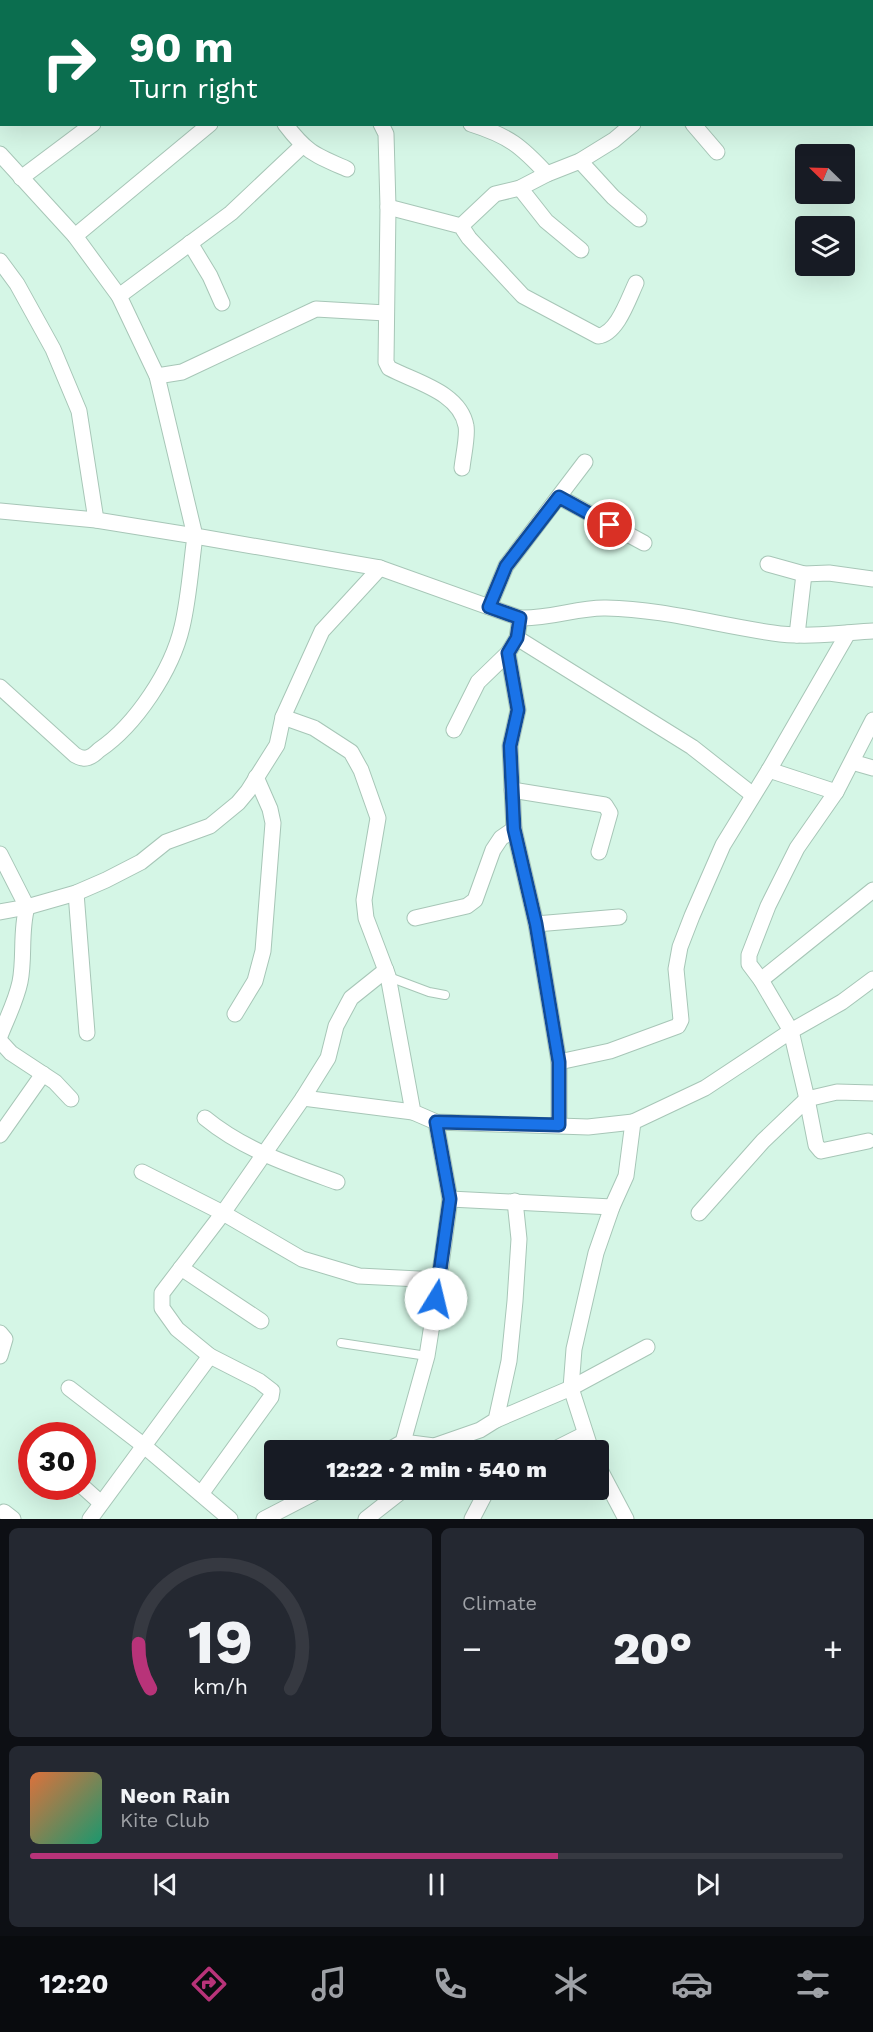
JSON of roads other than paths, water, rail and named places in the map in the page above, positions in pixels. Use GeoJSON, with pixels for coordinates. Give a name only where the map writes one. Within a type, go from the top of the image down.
{"type":"FeatureCollection","features":[{"type":"Feature","properties":{"kind":"street"},"geometry":{"type":"LineString","coordinates":[[21,178],[90,126]]}},
{"type":"Feature","properties":{"kind":"street"},"geometry":{"type":"LineString","coordinates":[[75,236],[208,126]]}},
{"type":"Feature","properties":{"kind":"street"},"geometry":{"type":"LineString","coordinates":[[287,126],[302,146],[313,154],[347,169]]}},
{"type":"Feature","properties":{"kind":"street"},"geometry":{"type":"LineString","coordinates":[[382,126],[386,134],[388,207],[386,362],[389,369],[441,393],[458,407],[466,426],[462,468]]}},
{"type":"Feature","properties":{"kind":"street"},"geometry":{"type":"LineString","coordinates":[[477,126],[502,134],[522,147],[547,174]]}},
{"type":"Feature","properties":{"kind":"street"},"geometry":{"type":"LineString","coordinates":[[461,226],[495,194],[520,188],[580,161],[614,140],[631,126]]}},
{"type":"Feature","properties":{"kind":"street"},"geometry":{"type":"LineString","coordinates":[[695,126],[717,152]]}},
{"type":"Feature","properties":{"kind":"street"},"geometry":{"type":"LineString","coordinates":[[119,296],[231,213],[302,146]]}},
{"type":"Feature","properties":{"kind":"street"},"geometry":{"type":"LineString","coordinates":[[0,154],[75,236],[119,296],[157,376],[195,536],[182,627],[163,675],[151,696],[122,732],[108,744],[92,756],[84,758],[75,755],[1,689]]}},
{"type":"Feature","properties":{"kind":"street"},"geometry":{"type":"LineString","coordinates":[[580,161],[614,197],[639,219]]}},
{"type":"Feature","properties":{"kind":"street"},"geometry":{"type":"LineString","coordinates":[[520,188],[546,221],[581,250]]}},
{"type":"Feature","properties":{"kind":"street"},"geometry":{"type":"LineString","coordinates":[[388,207],[461,226],[469,238],[523,296],[598,336],[606,335],[613,329],[636,283]]}},
{"type":"Feature","properties":{"kind":"street"},"geometry":{"type":"LineString","coordinates":[[190,243],[210,276],[222,303]]}},
{"type":"Feature","properties":{"kind":"street"},"geometry":{"type":"LineString","coordinates":[[0,261],[17,284],[54,349],[79,411],[96,520]]}},
{"type":"Feature","properties":{"kind":"street"},"geometry":{"type":"LineString","coordinates":[[157,376],[182,372],[316,309],[386,313]]}},
{"type":"Feature","properties":{"kind":"street"},"geometry":{"type":"LineString","coordinates":[[489,607],[506,566],[585,462]]}},
{"type":"Feature","properties":{"kind":"street"},"geometry":{"type":"LineString","coordinates":[[559,497],[644,543]]}},
{"type":"Feature","properties":{"kind":"street"},"geometry":{"type":"LineString","coordinates":[[0,511],[96,520],[380,568],[520,618],[538,618],[604,608],[671,614],[775,634],[873,631]]}},
{"type":"Feature","properties":{"kind":"street"},"geometry":{"type":"LineString","coordinates":[[768,564],[804,574],[829,573],[873,579]]}},
{"type":"Feature","properties":{"kind":"street"},"geometry":{"type":"LineString","coordinates":[[0,912],[76,893],[141,862],[166,842],[210,825],[238,803],[277,745],[284,717],[322,631],[380,568]]}},
{"type":"Feature","properties":{"kind":"street"},"geometry":{"type":"LineString","coordinates":[[797,635],[804,574]]}},
{"type":"Feature","properties":{"kind":"street"},"geometry":{"type":"LineString","coordinates":[[454,730],[478,682],[508,653],[517,638],[520,618]]}},
{"type":"Feature","properties":{"kind":"street"},"geometry":{"type":"LineString","coordinates":[[559,1062],[610,1051],[678,1026],[681,1020],[676,969],[680,948],[723,845],[848,633]]}},
{"type":"Feature","properties":{"kind":"street"},"geometry":{"type":"LineString","coordinates":[[517,638],[692,747],[753,795]]}},
{"type":"Feature","properties":{"kind":"street"},"geometry":{"type":"LineString","coordinates":[[508,653],[518,710],[510,746],[514,829],[536,924],[559,1062],[559,1125]]}},
{"type":"Feature","properties":{"kind":"street"},"geometry":{"type":"LineString","coordinates":[[284,717],[314,728],[351,752],[361,770],[378,818],[364,900],[366,918],[387,973],[413,1112]]}},
{"type":"Feature","properties":{"kind":"street"},"geometry":{"type":"LineString","coordinates":[[868,1141],[821,1151],[816,1145],[791,1031],[762,980],[749,964],[749,955],[768,906],[797,848],[836,792],[873,720]]}},
{"type":"Feature","properties":{"kind":"street"},"geometry":{"type":"LineString","coordinates":[[852,762],[873,768]]}},
{"type":"Feature","properties":{"kind":"street"},"geometry":{"type":"LineString","coordinates":[[769,770],[836,792]]}},
{"type":"Feature","properties":{"kind":"street"},"geometry":{"type":"LineString","coordinates":[[235,1014],[255,981],[263,951],[273,823],[270,809],[256,777]]}},
{"type":"Feature","properties":{"kind":"street"},"geometry":{"type":"LineString","coordinates":[[512,790],[605,806],[610,813],[599,852]]}},
{"type":"Feature","properties":{"kind":"street"},"geometry":{"type":"LineString","coordinates":[[415,918],[467,906],[475,900],[493,850],[501,838],[514,829]]}},
{"type":"Feature","properties":{"kind":"street"},"geometry":{"type":"LineString","coordinates":[[0,854],[27,907],[24,918],[20,981],[15,1001],[0,1036]]}},
{"type":"Feature","properties":{"kind":"street"},"geometry":{"type":"LineString","coordinates":[[762,980],[873,890]]}},
{"type":"Feature","properties":{"kind":"street"},"geometry":{"type":"LineString","coordinates":[[76,893],[87,1033]]}},
{"type":"Feature","properties":{"kind":"street"},"geometry":{"type":"LineString","coordinates":[[536,924],[619,917]]}},
{"type":"Feature","properties":{"kind":"street"},"geometry":{"type":"LineString","coordinates":[[201,1494],[271,1397],[272,1391],[259,1381],[210,1356],[177,1329],[162,1308],[162,1293],[224,1212],[303,1098],[328,1058],[336,1026],[351,999],[387,973]]}},
{"type":"Feature","properties":{"kind":"street"},"geometry":{"type":"LineString","coordinates":[[303,1098],[413,1112],[436,1122],[588,1126],[633,1122],[705,1088],[791,1031],[842,1002],[873,979]]}},
{"type":"Feature","properties":{"kind":"street"},"geometry":{"type":"LineString","coordinates":[[0,1041],[11,1053],[55,1082],[71,1099]]}},
{"type":"Feature","properties":{"kind":"street"},"geometry":{"type":"LineString","coordinates":[[0,1135],[43,1074]]}},
{"type":"Feature","properties":{"kind":"street"},"geometry":{"type":"LineString","coordinates":[[699,1213],[763,1141],[807,1099],[837,1092],[873,1093]]}},
{"type":"Feature","properties":{"kind":"street"},"geometry":{"type":"LineString","coordinates":[[205,1118],[226,1135],[264,1155],[337,1182]]}},
{"type":"Feature","properties":{"kind":"street"},"geometry":{"type":"LineString","coordinates":[[404,1440],[427,1356],[440,1280],[450,1199],[436,1122]]}},
{"type":"Feature","properties":{"kind":"street"},"geometry":{"type":"LineString","coordinates":[[587,1440],[571,1388],[574,1349],[596,1253],[626,1176],[633,1122]]}},
{"type":"Feature","properties":{"kind":"street"},"geometry":{"type":"LineString","coordinates":[[142,1172],[224,1212],[302,1259],[359,1276],[440,1280]]}},
{"type":"Feature","properties":{"kind":"street"},"geometry":{"type":"LineString","coordinates":[[450,1199],[612,1207]]}},
{"type":"Feature","properties":{"kind":"street"},"geometry":{"type":"LineString","coordinates":[[496,1420],[509,1361],[516,1290],[519,1239],[515,1201]]}},
{"type":"Feature","properties":{"kind":"street"},"geometry":{"type":"LineString","coordinates":[[181,1268],[261,1321]]}},
{"type":"Feature","properties":{"kind":"street"},"geometry":{"type":"LineString","coordinates":[[0,1334],[5,1338],[0,1356]]}},
{"type":"Feature","properties":{"kind":"street"},"geometry":{"type":"LineString","coordinates":[[454,1440],[571,1388],[647,1347]]}},
{"type":"Feature","properties":{"kind":"street"},"geometry":{"type":"LineString","coordinates":[[90,1519],[210,1356]]}},
{"type":"Feature","properties":{"kind":"street"},"geometry":{"type":"LineString","coordinates":[[69,1388],[143,1445],[230,1519]]}},
{"type":"Feature","properties":{"kind":"street"},"geometry":{"type":"LineString","coordinates":[[573,1440],[585,1434]]}},
{"type":"Feature","properties":{"kind":"street"},"geometry":{"type":"LineString","coordinates":[[609,1487],[626,1519]]}},
{"type":"Feature","properties":{"kind":"street"},"geometry":{"type":"LineString","coordinates":[[96,1498],[102,1503]]}},
{"type":"Feature","properties":{"kind":"street"},"geometry":{"type":"LineString","coordinates":[[264,1519],[301,1500]]}},
{"type":"Feature","properties":{"kind":"street"},"geometry":{"type":"LineString","coordinates":[[366,1519],[390,1500]]}},
{"type":"Feature","properties":{"kind":"street"},"geometry":{"type":"LineString","coordinates":[[472,1519],[482,1500]]}},
{"type":"Feature","properties":{"kind":"lane"},"geometry":{"type":"LineString","coordinates":[[387,973],[429,992],[445,995]]}},
{"type":"Feature","properties":{"kind":"lane"},"geometry":{"type":"LineString","coordinates":[[341,1343],[427,1356]]}}]}
